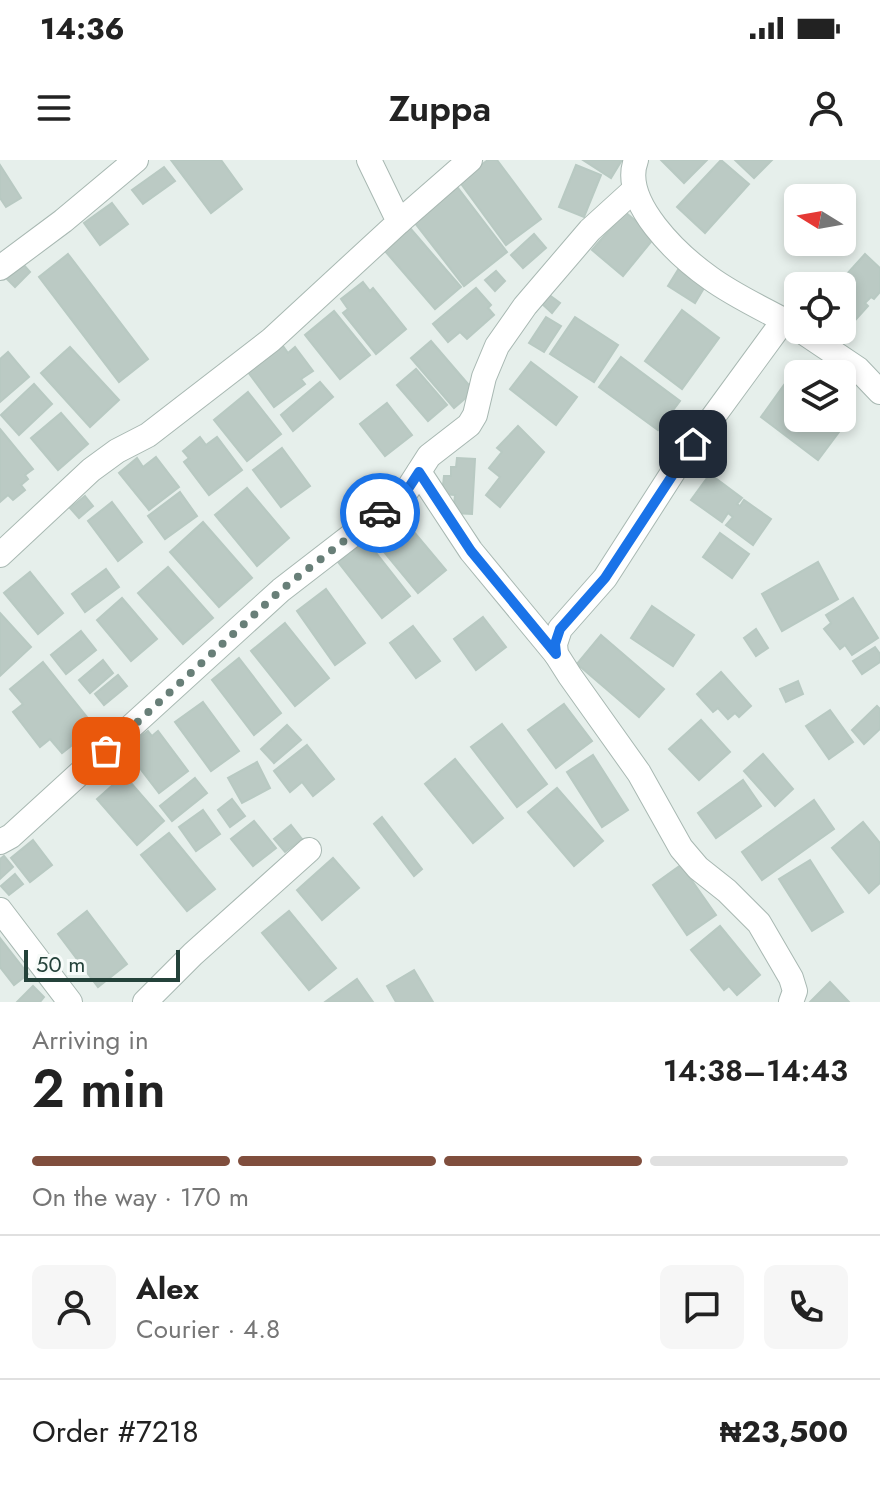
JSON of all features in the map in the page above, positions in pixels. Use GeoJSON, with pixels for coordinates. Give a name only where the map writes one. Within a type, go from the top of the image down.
{"type":"FeatureCollection","features":[{"type":"Feature","properties":{"kind":"street"},"geometry":{"type":"LineString","coordinates":[[0,268],[136,160]]}},
{"type":"Feature","properties":{"kind":"street"},"geometry":{"type":"LineString","coordinates":[[369,160],[399,222]]}},
{"type":"Feature","properties":{"kind":"street"},"geometry":{"type":"LineString","coordinates":[[0,555],[91,470],[117,451],[148,435],[271,340],[470,160]]}},
{"type":"Feature","properties":{"kind":"street"},"geometry":{"type":"LineString","coordinates":[[636,160],[634,190],[660,232],[710,278],[784,320]]}},
{"type":"Feature","properties":{"kind":"street"},"geometry":{"type":"LineString","coordinates":[[0,842],[11,836],[94,762],[281,590],[404,495],[429,456],[469,425],[497,346],[525,306],[590,230],[634,190]]}},
{"type":"Feature","properties":{"kind":"street"},"geometry":{"type":"LineString","coordinates":[[556,654],[555,644],[560,629],[605,578],[675,469],[784,338]]}},
{"type":"Feature","properties":{"kind":"street"},"geometry":{"type":"LineString","coordinates":[[821,344],[858,369],[880,392]]}},
{"type":"Feature","properties":{"kind":"street"},"geometry":{"type":"LineString","coordinates":[[419,472],[471,551],[556,654],[639,773],[681,848],[698,868],[759,923],[791,978],[795,991],[791,1002]]}},
{"type":"Feature","properties":{"kind":"street"},"geometry":{"type":"LineString","coordinates":[[145,1002],[193,954],[309,850]]}},
{"type":"Feature","properties":{"kind":"street"},"geometry":{"type":"LineString","coordinates":[[0,910],[70,1002]]}},
{"type":"Feature","properties":{"kind":"building"},"geometry":{"type":"Polygon","coordinates":[[[171,160],[221,160],[242,189],[211,213],[171,160]]]}},
{"type":"Feature","properties":{"kind":"building"},"geometry":{"type":"Polygon","coordinates":[[[488,160],[497,160],[541,219],[506,245],[459,181],[488,160]]]}},
{"type":"Feature","properties":{"kind":"building"},"geometry":{"type":"Polygon","coordinates":[[[583,160],[622,160],[611,178],[583,160]]]}},
{"type":"Feature","properties":{"kind":"building"},"geometry":{"type":"Polygon","coordinates":[[[661,160],[707,160],[684,183],[661,160]]]}},
{"type":"Feature","properties":{"kind":"building"},"geometry":{"type":"Polygon","coordinates":[[[721,160],[749,184],[705,233],[677,207],[721,160]]]}},
{"type":"Feature","properties":{"kind":"building"},"geometry":{"type":"Polygon","coordinates":[[[735,160],[772,160],[754,178],[735,160]]]}},
{"type":"Feature","properties":{"kind":"building"},"geometry":{"type":"Polygon","coordinates":[[[0,165],[21,198],[6,207],[0,198],[0,165]]]}},
{"type":"Feature","properties":{"kind":"building"},"geometry":{"type":"Polygon","coordinates":[[[576,165],[601,175],[584,217],[559,207],[576,165]]]}},
{"type":"Feature","properties":{"kind":"building"},"geometry":{"type":"Polygon","coordinates":[[[164,167],[175,181],[143,204],[132,190],[164,167]]]}},
{"type":"Feature","properties":{"kind":"building"},"geometry":{"type":"Polygon","coordinates":[[[455,184],[507,252],[464,286],[411,218],[455,184]]]}},
{"type":"Feature","properties":{"kind":"building"},"geometry":{"type":"Polygon","coordinates":[[[112,203],[128,224],[100,245],[84,223],[112,203]]]}},
{"type":"Feature","properties":{"kind":"building"},"geometry":{"type":"Polygon","coordinates":[[[625,212],[655,237],[623,276],[592,250],[625,212]]]}},
{"type":"Feature","properties":{"kind":"building"},"geometry":{"type":"Polygon","coordinates":[[[410,228],[461,287],[435,309],[385,251],[410,228]]]}},
{"type":"Feature","properties":{"kind":"building"},"geometry":{"type":"Polygon","coordinates":[[[534,234],[546,248],[523,268],[511,255],[534,234]]]}},
{"type":"Feature","properties":{"kind":"building"},"geometry":{"type":"Polygon","coordinates":[[[68,254],[148,359],[119,382],[39,277],[68,254]]]}},
{"type":"Feature","properties":{"kind":"building"},"geometry":{"type":"Polygon","coordinates":[[[865,254],[880,268],[880,292],[865,303],[868,306],[856,319],[856,272],[849,272],[865,254]]]}},
{"type":"Feature","properties":{"kind":"building"},"geometry":{"type":"Polygon","coordinates":[[[22,263],[30,272],[15,287],[6,278],[22,263]]]}},
{"type":"Feature","properties":{"kind":"building"},"geometry":{"type":"Polygon","coordinates":[[[681,265],[707,283],[695,303],[668,286],[681,265]]]}},
{"type":"Feature","properties":{"kind":"building"},"geometry":{"type":"Polygon","coordinates":[[[496,271],[505,281],[495,291],[485,280],[496,271]]]}},
{"type":"Feature","properties":{"kind":"building"},"geometry":{"type":"Polygon","coordinates":[[[363,282],[370,291],[373,288],[406,329],[376,354],[343,313],[348,309],[341,299],[363,282]]]}},
{"type":"Feature","properties":{"kind":"building"},"geometry":{"type":"Polygon","coordinates":[[[476,288],[491,305],[488,308],[494,315],[467,339],[460,332],[448,342],[433,324],[476,288]]]}},
{"type":"Feature","properties":{"kind":"building"},"geometry":{"type":"Polygon","coordinates":[[[548,294],[560,303],[552,313],[541,303],[548,294]]]}},
{"type":"Feature","properties":{"kind":"building"},"geometry":{"type":"Polygon","coordinates":[[[682,310],[719,338],[682,389],[645,361],[682,310]]]}},
{"type":"Feature","properties":{"kind":"building"},"geometry":{"type":"Polygon","coordinates":[[[334,311],[370,355],[340,379],[305,335],[334,311]]]}},
{"type":"Feature","properties":{"kind":"building"},"geometry":{"type":"Polygon","coordinates":[[[546,317],[561,326],[544,352],[529,343],[546,317]]]}},
{"type":"Feature","properties":{"kind":"building"},"geometry":{"type":"Polygon","coordinates":[[[575,317],[618,345],[594,382],[550,354],[575,317]]]}},
{"type":"Feature","properties":{"kind":"building"},"geometry":{"type":"Polygon","coordinates":[[[431,341],[474,391],[454,408],[411,358],[431,341]]]}},
{"type":"Feature","properties":{"kind":"building"},"geometry":{"type":"Polygon","coordinates":[[[283,346],[288,353],[295,347],[313,371],[301,379],[305,384],[274,407],[248,372],[283,346]]]}},
{"type":"Feature","properties":{"kind":"building"},"geometry":{"type":"Polygon","coordinates":[[[70,347],[119,400],[90,427],[41,373],[70,347]]]}},
{"type":"Feature","properties":{"kind":"building"},"geometry":{"type":"Polygon","coordinates":[[[8,352],[29,377],[0,402],[0,359],[8,352]]]}},
{"type":"Feature","properties":{"kind":"building"},"geometry":{"type":"Polygon","coordinates":[[[621,357],[680,401],[658,430],[599,387],[621,357]]]}},
{"type":"Feature","properties":{"kind":"building"},"geometry":{"type":"Polygon","coordinates":[[[531,362],[577,397],[556,425],[510,389],[531,362]]]}},
{"type":"Feature","properties":{"kind":"building"},"geometry":{"type":"Polygon","coordinates":[[[416,369],[447,405],[428,421],[397,385],[416,369]]]}},
{"type":"Feature","properties":{"kind":"building"},"geometry":{"type":"Polygon","coordinates":[[[320,382],[333,397],[293,431],[281,415],[320,382]]]}},
{"type":"Feature","properties":{"kind":"building"},"geometry":{"type":"Polygon","coordinates":[[[34,384],[52,404],[19,435],[1,415],[34,384]]]}},
{"type":"Feature","properties":{"kind":"building"},"geometry":{"type":"Polygon","coordinates":[[[784,385],[784,432],[839,432],[818,460],[761,417],[784,385]]]}},
{"type":"Feature","properties":{"kind":"building"},"geometry":{"type":"Polygon","coordinates":[[[248,392],[281,434],[247,461],[214,420],[248,392]]]}},
{"type":"Feature","properties":{"kind":"building"},"geometry":{"type":"Polygon","coordinates":[[[387,403],[412,435],[385,456],[360,424],[387,403]]]}},
{"type":"Feature","properties":{"kind":"building"},"geometry":{"type":"Polygon","coordinates":[[[61,413],[88,444],[58,470],[31,438],[61,413]]]}},
{"type":"Feature","properties":{"kind":"building"},"geometry":{"type":"Polygon","coordinates":[[[518,426],[544,452],[500,507],[486,495],[500,477],[489,468],[502,452],[497,448],[518,426]]]}},
{"type":"Feature","properties":{"kind":"building"},"geometry":{"type":"Polygon","coordinates":[[[0,429],[33,469],[25,475],[28,479],[21,485],[25,490],[13,500],[8,495],[0,502],[0,429]]]}},
{"type":"Feature","properties":{"kind":"building"},"geometry":{"type":"Polygon","coordinates":[[[200,437],[206,445],[217,437],[242,470],[209,495],[184,462],[189,458],[183,451],[200,437]]]}},
{"type":"Feature","properties":{"kind":"building"},"geometry":{"type":"Polygon","coordinates":[[[282,448],[310,486],[281,507],[253,470],[282,448]]]}},
{"type":"Feature","properties":{"kind":"building"},"geometry":{"type":"Polygon","coordinates":[[[156,457],[179,487],[149,510],[119,473],[137,458],[143,467],[156,457]]]}},
{"type":"Feature","properties":{"kind":"building"},"geometry":{"type":"Polygon","coordinates":[[[457,458],[475,459],[472,514],[453,513],[455,495],[442,494],[444,476],[451,476],[451,467],[456,467],[457,458]]]}},
{"type":"Feature","properties":{"kind":"building"},"geometry":{"type":"Polygon","coordinates":[[[710,474],[742,498],[737,504],[740,506],[744,500],[771,519],[753,545],[726,525],[733,517],[728,513],[722,522],[691,500],[710,474]]]}},
{"type":"Feature","properties":{"kind":"building"},"geometry":{"type":"Polygon","coordinates":[[[247,488],[289,538],[257,566],[215,515],[247,488]]]}},
{"type":"Feature","properties":{"kind":"building"},"geometry":{"type":"Polygon","coordinates":[[[180,492],[197,516],[165,539],[148,516],[180,492]]]}},
{"type":"Feature","properties":{"kind":"building"},"geometry":{"type":"Polygon","coordinates":[[[85,496],[93,506],[79,518],[70,508],[85,496]]]}},
{"type":"Feature","properties":{"kind":"building"},"geometry":{"type":"Polygon","coordinates":[[[112,502],[142,542],[118,561],[88,521],[112,502]]]}},
{"type":"Feature","properties":{"kind":"building"},"geometry":{"type":"Polygon","coordinates":[[[398,513],[446,570],[418,593],[371,536],[398,513]]]}},
{"type":"Feature","properties":{"kind":"building"},"geometry":{"type":"Polygon","coordinates":[[[203,522],[252,578],[219,607],[170,552],[203,522]]]}},
{"type":"Feature","properties":{"kind":"building"},"geometry":{"type":"Polygon","coordinates":[[[720,533],[749,554],[732,578],[703,557],[720,533]]]}},
{"type":"Feature","properties":{"kind":"building"},"geometry":{"type":"Polygon","coordinates":[[[366,540],[410,596],[382,618],[338,562],[366,540]]]}},
{"type":"Feature","properties":{"kind":"building"},"geometry":{"type":"Polygon","coordinates":[[[818,562],[838,599],[782,631],[762,594],[818,562]]]}},
{"type":"Feature","properties":{"kind":"building"},"geometry":{"type":"Polygon","coordinates":[[[168,567],[213,618],[183,644],[138,593],[168,567]]]}},
{"type":"Feature","properties":{"kind":"building"},"geometry":{"type":"Polygon","coordinates":[[[106,569],[119,587],[85,612],[72,594],[106,569]]]}},
{"type":"Feature","properties":{"kind":"building"},"geometry":{"type":"Polygon","coordinates":[[[30,572],[63,613],[38,634],[4,593],[30,572]]]}},
{"type":"Feature","properties":{"kind":"building"},"geometry":{"type":"Polygon","coordinates":[[[326,589],[365,643],[335,665],[297,611],[326,589]]]}},
{"type":"Feature","properties":{"kind":"building"},"geometry":{"type":"Polygon","coordinates":[[[122,598],[157,639],[131,661],[97,620],[122,598]]]}},
{"type":"Feature","properties":{"kind":"building"},"geometry":{"type":"Polygon","coordinates":[[[853,598],[878,638],[852,655],[845,645],[840,649],[824,629],[831,623],[826,615],[853,598]]]}},
{"type":"Feature","properties":{"kind":"building"},"geometry":{"type":"Polygon","coordinates":[[[652,606],[694,635],[673,666],[631,638],[652,606]]]}},
{"type":"Feature","properties":{"kind":"building"},"geometry":{"type":"Polygon","coordinates":[[[0,613],[31,647],[0,676],[0,613]]]}},
{"type":"Feature","properties":{"kind":"building"},"geometry":{"type":"Polygon","coordinates":[[[483,617],[506,647],[476,670],[454,639],[483,617]]]}},
{"type":"Feature","properties":{"kind":"building"},"geometry":{"type":"Polygon","coordinates":[[[285,623],[329,678],[295,706],[251,651],[285,623]]]}},
{"type":"Feature","properties":{"kind":"building"},"geometry":{"type":"Polygon","coordinates":[[[413,626],[440,661],[416,678],[390,643],[413,626]]]}},
{"type":"Feature","properties":{"kind":"building"},"geometry":{"type":"Polygon","coordinates":[[[756,629],[768,648],[756,656],[744,638],[756,629]]]}},
{"type":"Feature","properties":{"kind":"building"},"geometry":{"type":"Polygon","coordinates":[[[81,631],[96,650],[66,674],[51,655],[81,631]]]}},
{"type":"Feature","properties":{"kind":"building"},"geometry":{"type":"Polygon","coordinates":[[[601,635],[664,689],[639,717],[577,664],[601,635]]]}},
{"type":"Feature","properties":{"kind":"building"},"geometry":{"type":"Polygon","coordinates":[[[875,647],[880,654],[880,662],[862,674],[853,661],[875,647]]]}},
{"type":"Feature","properties":{"kind":"building"},"geometry":{"type":"Polygon","coordinates":[[[239,658],[281,713],[254,735],[212,680],[239,658]]]}},
{"type":"Feature","properties":{"kind":"building"},"geometry":{"type":"Polygon","coordinates":[[[103,660],[113,673],[90,693],[79,680],[103,660]]]}},
{"type":"Feature","properties":{"kind":"building"},"geometry":{"type":"Polygon","coordinates":[[[43,662],[95,727],[62,753],[50,739],[40,747],[13,712],[23,704],[10,689],[43,662]]]}},
{"type":"Feature","properties":{"kind":"building"},"geometry":{"type":"Polygon","coordinates":[[[721,672],[751,706],[739,717],[735,713],[728,719],[718,708],[713,712],[697,694],[721,672]]]}},
{"type":"Feature","properties":{"kind":"building"},"geometry":{"type":"Polygon","coordinates":[[[118,675],[127,686],[104,705],[95,694],[118,675]]]}},
{"type":"Feature","properties":{"kind":"building"},"geometry":{"type":"Polygon","coordinates":[[[798,681],[803,694],[786,702],[780,689],[798,681]]]}},
{"type":"Feature","properties":{"kind":"building"},"geometry":{"type":"Polygon","coordinates":[[[203,702],[239,751],[211,771],[175,722],[203,702]]]}},
{"type":"Feature","properties":{"kind":"building"},"geometry":{"type":"Polygon","coordinates":[[[564,704],[592,741],[556,768],[528,730],[564,704]]]}},
{"type":"Feature","properties":{"kind":"building"},"geometry":{"type":"Polygon","coordinates":[[[877,706],[880,709],[880,729],[864,744],[852,730],[877,706]]]}},
{"type":"Feature","properties":{"kind":"building"},"geometry":{"type":"Polygon","coordinates":[[[830,710],[853,742],[829,759],[806,726],[830,710]]]}},
{"type":"Feature","properties":{"kind":"building"},"geometry":{"type":"Polygon","coordinates":[[[701,720],[730,752],[699,780],[669,749],[701,720]]]}},
{"type":"Feature","properties":{"kind":"building"},"geometry":{"type":"Polygon","coordinates":[[[502,724],[547,784],[517,807],[471,747],[502,724]]]}},
{"type":"Feature","properties":{"kind":"building"},"geometry":{"type":"Polygon","coordinates":[[[287,725],[301,740],[274,763],[261,749],[287,725]]]}},
{"type":"Feature","properties":{"kind":"building"},"geometry":{"type":"Polygon","coordinates":[[[148,731],[152,736],[158,731],[188,771],[159,793],[129,754],[134,750],[130,745],[148,731]]]}},
{"type":"Feature","properties":{"kind":"building"},"geometry":{"type":"Polygon","coordinates":[[[307,745],[334,779],[313,796],[302,782],[290,792],[274,771],[307,745]]]}},
{"type":"Feature","properties":{"kind":"building"},"geometry":{"type":"Polygon","coordinates":[[[763,754],[793,789],[775,806],[744,771],[763,754]]]}},
{"type":"Feature","properties":{"kind":"building"},"geometry":{"type":"Polygon","coordinates":[[[593,755],[628,810],[602,827],[567,772],[593,755]]]}},
{"type":"Feature","properties":{"kind":"building"},"geometry":{"type":"Polygon","coordinates":[[[455,759],[503,818],[473,843],[425,784],[455,759]]]}},
{"type":"Feature","properties":{"kind":"building"},"geometry":{"type":"Polygon","coordinates":[[[257,762],[270,788],[242,803],[228,778],[257,762]]]}},
{"type":"Feature","properties":{"kind":"building"},"geometry":{"type":"Polygon","coordinates":[[[124,775],[164,821],[137,845],[97,799],[124,775]]]}},
{"type":"Feature","properties":{"kind":"building"},"geometry":{"type":"Polygon","coordinates":[[[195,778],[207,793],[172,821],[160,806],[195,778]]]}},
{"type":"Feature","properties":{"kind":"building"},"geometry":{"type":"Polygon","coordinates":[[[743,780],[761,806],[716,838],[698,813],[743,780]]]}},
{"type":"Feature","properties":{"kind":"building"},"geometry":{"type":"Polygon","coordinates":[[[557,788],[603,841],[574,866],[528,812],[557,788]]]}},
{"type":"Feature","properties":{"kind":"building"},"geometry":{"type":"Polygon","coordinates":[[[232,799],[245,816],[230,827],[218,810],[232,799]]]}},
{"type":"Feature","properties":{"kind":"building"},"geometry":{"type":"Polygon","coordinates":[[[814,800],[834,829],[762,880],[742,852],[814,800]]]}},
{"type":"Feature","properties":{"kind":"building"},"geometry":{"type":"Polygon","coordinates":[[[203,810],[220,834],[196,851],[179,827],[203,810]]]}},
{"type":"Feature","properties":{"kind":"building"},"geometry":{"type":"Polygon","coordinates":[[[382,817],[422,869],[414,876],[374,824],[382,817]]]}},
{"type":"Feature","properties":{"kind":"building"},"geometry":{"type":"Polygon","coordinates":[[[254,821],[276,848],[253,866],[231,839],[254,821]]]}},
{"type":"Feature","properties":{"kind":"building"},"geometry":{"type":"Polygon","coordinates":[[[863,822],[880,843],[880,883],[869,893],[832,848],[863,822]]]}},
{"type":"Feature","properties":{"kind":"building"},"geometry":{"type":"Polygon","coordinates":[[[291,825],[302,839],[285,852],[274,839],[291,825]]]}},
{"type":"Feature","properties":{"kind":"building"},"geometry":{"type":"Polygon","coordinates":[[[169,833],[215,889],[187,911],[141,855],[169,833]]]}},
{"type":"Feature","properties":{"kind":"building"},"geometry":{"type":"Polygon","coordinates":[[[33,840],[52,865],[30,882],[11,858],[33,840]]]}},
{"type":"Feature","properties":{"kind":"building"},"geometry":{"type":"Polygon","coordinates":[[[4,856],[13,867],[0,879],[0,859],[4,856]]]}},
{"type":"Feature","properties":{"kind":"building"},"geometry":{"type":"Polygon","coordinates":[[[333,858],[359,888],[322,920],[297,890],[333,858]]]}},
{"type":"Feature","properties":{"kind":"building"},"geometry":{"type":"Polygon","coordinates":[[[810,860],[843,912],[812,931],[779,879],[810,860]]]}},
{"type":"Feature","properties":{"kind":"building"},"geometry":{"type":"Polygon","coordinates":[[[681,865],[716,915],[687,935],[653,885],[681,865]]]}},
{"type":"Feature","properties":{"kind":"building"},"geometry":{"type":"Polygon","coordinates":[[[15,874],[23,884],[9,895],[1,886],[15,874]]]}},
{"type":"Feature","properties":{"kind":"building"},"geometry":{"type":"Polygon","coordinates":[[[87,911],[127,964],[98,987],[58,934],[87,911]]]}},
{"type":"Feature","properties":{"kind":"building"},"geometry":{"type":"Polygon","coordinates":[[[289,911],[336,968],[309,990],[262,933],[289,911]]]}},
{"type":"Feature","properties":{"kind":"building"},"geometry":{"type":"Polygon","coordinates":[[[720,926],[760,975],[737,995],[729,986],[724,990],[691,950],[720,926]]]}},
{"type":"Feature","properties":{"kind":"building"},"geometry":{"type":"Polygon","coordinates":[[[0,938],[28,974],[14,985],[0,967],[0,938]]]}},
{"type":"Feature","properties":{"kind":"building"},"geometry":{"type":"Polygon","coordinates":[[[414,970],[433,1002],[396,1002],[387,986],[414,970]]]}},
{"type":"Feature","properties":{"kind":"building"},"geometry":{"type":"Polygon","coordinates":[[[357,979],[373,1002],[325,1002],[357,979]]]}},
{"type":"Feature","properties":{"kind":"building"},"geometry":{"type":"Polygon","coordinates":[[[830,982],[849,1002],[810,1002],[830,982]]]}},
{"type":"Feature","properties":{"kind":"building"},"geometry":{"type":"Polygon","coordinates":[[[33,986],[44,997],[40,1002],[17,1002],[33,986]]]}},
{"type":"Feature","properties":{"kind":"way so far"},"geometry":{"type":"LineString","coordinates":[[106,751],[281,590],[380,513]]}},
{"type":"Feature","properties":{"kind":"route"},"geometry":{"type":"LineString","coordinates":[[380,513],[404,495],[419,472],[471,551],[556,654],[555,644],[560,629],[605,578],[693,444]]}}]}
